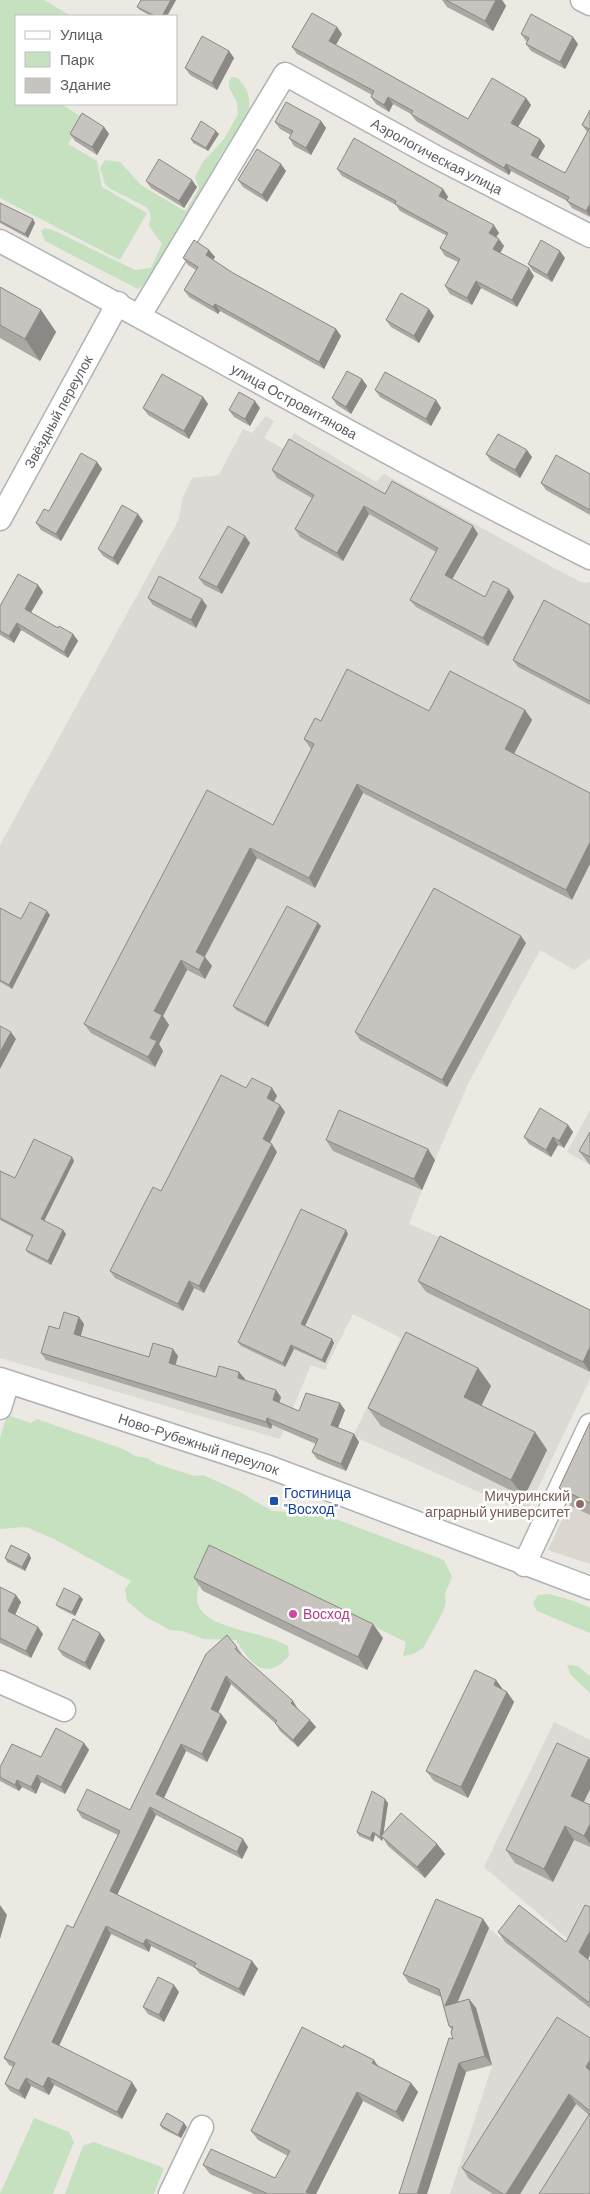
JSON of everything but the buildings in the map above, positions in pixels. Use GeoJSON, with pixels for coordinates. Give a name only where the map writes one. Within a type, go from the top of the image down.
{"type":"FeatureCollection","features":[{"type":"Feature","properties":{"kind":"street"},"geometry":{"type":"LineString","coordinates":[[582,0],[590,4]]}},
{"type":"Feature","properties":{"kind":"street","name":"Аэрологическая улица"},"geometry":{"type":"LineString","coordinates":[[140,315],[285,74],[434,156],[590,236]]}},
{"type":"Feature","properties":{"kind":"street","name":"улица Островитянова"},"geometry":{"type":"LineString","coordinates":[[0,241],[118,303],[508,518],[590,558]]}},
{"type":"Feature","properties":{"kind":"street","name":"Звёздный переулок"},"geometry":{"type":"LineString","coordinates":[[0,519],[118,303]]}},
{"type":"Feature","properties":{"kind":"street"},"geometry":{"type":"LineString","coordinates":[[0,1408],[4,1381]]}},
{"type":"Feature","properties":{"kind":"street","name":"Ново-Рубежный переулок"},"geometry":{"type":"LineString","coordinates":[[4,1381],[269,1467],[524,1565],[590,1588]]}},
{"type":"Feature","properties":{"kind":"street"},"geometry":{"type":"LineString","coordinates":[[524,1565],[590,1425]]}},
{"type":"Feature","properties":{"kind":"street"},"geometry":{"type":"LineString","coordinates":[[0,1682],[64,1710]]}},
{"type":"Feature","properties":{"kind":"street"},"geometry":{"type":"LineString","coordinates":[[170,2194],[202,2127]]}},
{"type":"Feature","properties":{"kind":"shaded area"},"geometry":{"type":"Polygon","coordinates":[[[266,416],[274,421],[264,438],[284,449],[294,433],[376,482],[384,474],[556,569],[583,583],[590,582],[590,958],[574,970],[540,950],[468,1084],[409,1224],[590,1310],[590,1379],[526,1513],[353,1436],[401,1338],[353,1314],[325,1370],[311,1365],[280,1439],[0,1358],[0,845],[179,519],[182,499],[192,478],[219,475],[243,429],[252,433],[266,416]]]}},
{"type":"Feature","properties":{"kind":"shaded area"},"geometry":{"type":"Polygon","coordinates":[[[590,1110],[590,1165],[567,1152],[590,1110]]]}},
{"type":"Feature","properties":{"kind":"shaded area","name":"Мичуринский аграрный университет"},"geometry":{"type":"Polygon","coordinates":[[[590,1459],[590,1564],[548,1550],[590,1459]]]}},
{"type":"Feature","properties":{"kind":"shaded area"},"geometry":{"type":"Polygon","coordinates":[[[554,1722],[590,1740],[590,1954],[576,1946],[484,1867],[554,1722]]]}},
{"type":"Feature","properties":{"kind":"shaded area"},"geometry":{"type":"Polygon","coordinates":[[[526,1916],[590,1966],[590,2194],[450,2194],[492,2066],[475,2070],[457,2003],[489,1928],[505,1942],[526,1916]]]}},
{"type":"Feature","properties":{"kind":"green space"},"geometry":{"type":"Polygon","coordinates":[[[0,0],[44,0],[69,15],[15,15],[15,105],[63,105],[83,118],[68,144],[97,161],[102,187],[147,213],[120,260],[0,198],[0,0]]]}},
{"type":"Feature","properties":{"kind":"green space"},"geometry":{"type":"Polygon","coordinates":[[[232,77],[238,78],[247,90],[249,116],[221,155],[208,180],[144,285],[138,289],[45,241],[41,231],[45,228],[55,231],[135,270],[151,268],[162,244],[149,226],[151,218],[149,211],[146,207],[109,188],[105,184],[100,168],[105,160],[120,162],[141,185],[186,211],[199,188],[195,177],[203,162],[224,139],[238,114],[237,103],[229,87],[229,81],[232,77]]]}},
{"type":"Feature","properties":{"kind":"green space"},"geometry":{"type":"Polygon","coordinates":[[[7,1415],[31,1423],[37,1419],[123,1449],[135,1456],[147,1458],[157,1464],[194,1476],[203,1475],[238,1491],[272,1511],[307,1513],[315,1516],[320,1513],[444,1560],[452,1577],[445,1594],[446,1601],[443,1612],[423,1648],[413,1654],[403,1656],[406,1642],[273,1577],[205,1576],[197,1594],[199,1607],[209,1617],[223,1624],[275,1640],[288,1646],[289,1656],[273,1668],[265,1669],[259,1667],[247,1656],[236,1640],[204,1639],[182,1631],[170,1630],[146,1617],[127,1601],[125,1589],[131,1581],[54,1539],[26,1527],[0,1529],[0,1438],[7,1415]]]}},
{"type":"Feature","properties":{"kind":"green space"},"geometry":{"type":"Polygon","coordinates":[[[549,1594],[590,1608],[590,1633],[537,1611],[533,1603],[538,1595],[549,1594]]]}},
{"type":"Feature","properties":{"kind":"green space"},"geometry":{"type":"Polygon","coordinates":[[[567,1665],[578,1666],[590,1676],[590,1693],[571,1675],[567,1665]]]}},
{"type":"Feature","properties":{"kind":"green space"},"geometry":{"type":"Polygon","coordinates":[[[34,2118],[69,2132],[74,2142],[53,2194],[0,2194],[34,2118]]]}},
{"type":"Feature","properties":{"kind":"green space"},"geometry":{"type":"Polygon","coordinates":[[[94,2142],[164,2168],[154,2194],[65,2194],[83,2146],[94,2142]]]}},
{"type":"Feature","properties":{"kind":"place","name":"Гостиница \"Восход\""},"geometry":{"type":"Point","coordinates":[274,1501]}},
{"type":"Feature","properties":{"kind":"place","name":"Мичуринский аграрный университет"},"geometry":{"type":"Point","coordinates":[580,1504]}},
{"type":"Feature","properties":{"kind":"place","name":"Восход"},"geometry":{"type":"Point","coordinates":[293,1614]}}]}
